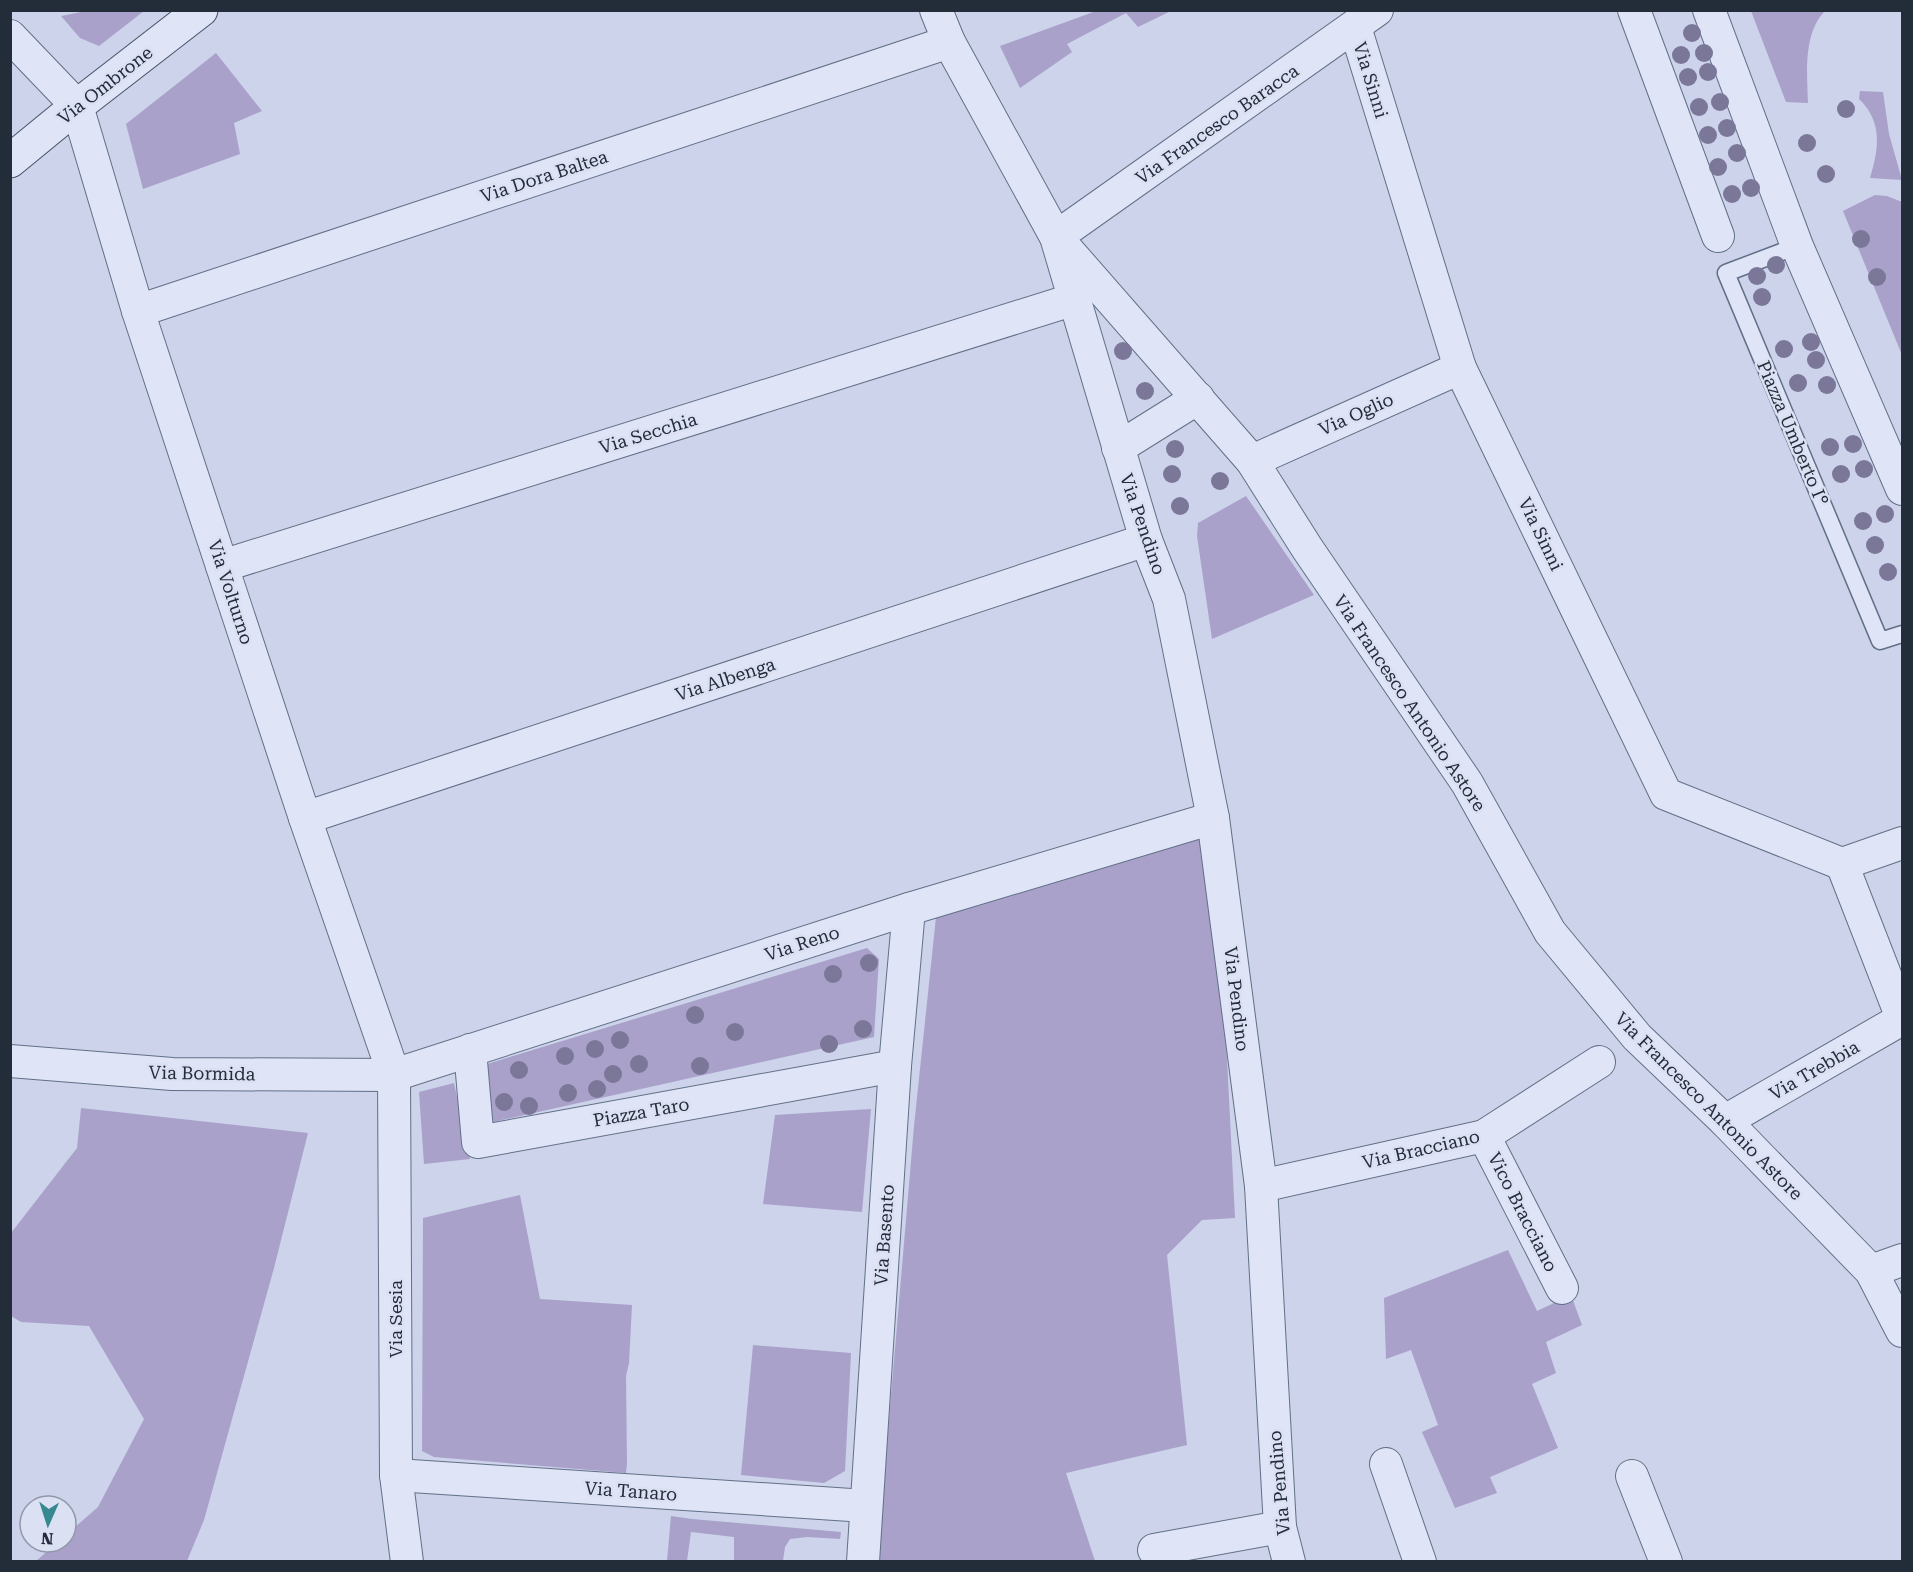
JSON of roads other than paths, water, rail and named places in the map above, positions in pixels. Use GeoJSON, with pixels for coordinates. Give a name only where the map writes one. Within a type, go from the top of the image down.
{"type":"FeatureCollection","features":[{"type":"Feature","properties":{"kind":"street","name":"Via Ombrone"},"geometry":{"type":"LineString","coordinates":[[10,161],[201,10]]}},
{"type":"Feature","properties":{"kind":"street","name":"Via Pendino"},"geometry":{"type":"LineString","coordinates":[[936,10],[949,42],[1056,237],[1146,540],[1169,599],[1213,818],[1261,1186],[1280,1527],[1289,1562]]}},
{"type":"Feature","properties":{"kind":"street"},"geometry":{"type":"LineString","coordinates":[[1634,10],[1719,236]]}},
{"type":"Feature","properties":{"kind":"street"},"geometry":{"type":"LineString","coordinates":[[1709,10],[1797,246],[1902,489]]}},
{"type":"Feature","properties":{"kind":"street","name":"Via Francesco Baracca"},"geometry":{"type":"LineString","coordinates":[[1056,237],[1366,19]]}},
{"type":"Feature","properties":{"kind":"street","name":"Via Sinni"},"geometry":{"type":"LineString","coordinates":[[1366,19],[1460,368],[1666,794],[1842,864]]}},
{"type":"Feature","properties":{"kind":"street"},"geometry":{"type":"LineString","coordinates":[[10,36],[77,106]]}},
{"type":"Feature","properties":{"kind":"street","name":"Via Dora Baltea"},"geometry":{"type":"LineString","coordinates":[[138,310],[949,42]]}},
{"type":"Feature","properties":{"kind":"street","name":"Via Volturno"},"geometry":{"type":"LineString","coordinates":[[77,106],[138,310],[304,818],[394,1075]]}},
{"type":"Feature","properties":{"kind":"street","name":"Via Francesco Antonio Astore"},"geometry":{"type":"LineString","coordinates":[[1056,237],[1252,461],[1306,548],[1467,783],[1550,932],[1637,1037],[1725,1121],[1871,1271],[1902,1331]]}},
{"type":"Feature","properties":{"kind":"street","name":"Via Secchia"},"geometry":{"type":"LineString","coordinates":[[222,566],[1075,299]]}},
{"type":"Feature","properties":{"kind":"street","name":"Via Oglio"},"geometry":{"type":"LineString","coordinates":[[1252,461],[1460,368]]}},
{"type":"Feature","properties":{"kind":"street"},"geometry":{"type":"LineString","coordinates":[[1118,448],[1198,398]]}},
{"type":"Feature","properties":{"kind":"street","name":"Via Albenga"},"geometry":{"type":"LineString","coordinates":[[304,818],[1146,540]]}},
{"type":"Feature","properties":{"kind":"street","name":"Via Reno"},"geometry":{"type":"LineString","coordinates":[[394,1075],[909,909],[1213,818]]}},
{"type":"Feature","properties":{"kind":"street"},"geometry":{"type":"LineString","coordinates":[[1842,864],[1902,843]]}},
{"type":"Feature","properties":{"kind":"street","name":"Via Trebbia"},"geometry":{"type":"LineString","coordinates":[[1725,1121],[1902,1019],[1842,864]]}},
{"type":"Feature","properties":{"kind":"street","name":"Via Basento"},"geometry":{"type":"LineString","coordinates":[[862,1562],[895,1066],[909,909]]}},
{"type":"Feature","properties":{"kind":"street","name":"Piazza Taro"},"geometry":{"type":"LineString","coordinates":[[470,1050],[478,1142],[895,1066]]}},
{"type":"Feature","properties":{"kind":"street","name":"Via Bormida"},"geometry":{"type":"LineString","coordinates":[[10,1061],[172,1074],[394,1075]]}},
{"type":"Feature","properties":{"kind":"street","name":"Via Bracciano"},"geometry":{"type":"LineString","coordinates":[[1261,1186],[1484,1136],[1599,1062]]}},
{"type":"Feature","properties":{"kind":"street","name":"Via Sesia"},"geometry":{"type":"LineString","coordinates":[[394,1075],[396,1475],[407,1562]]}},
{"type":"Feature","properties":{"kind":"street","name":"Vico Bracciano"},"geometry":{"type":"LineString","coordinates":[[1484,1136],[1562,1288]]}},
{"type":"Feature","properties":{"kind":"street"},"geometry":{"type":"LineString","coordinates":[[1871,1271],[1902,1260]]}},
{"type":"Feature","properties":{"kind":"street"},"geometry":{"type":"LineString","coordinates":[[1386,1464],[1420,1562]]}},
{"type":"Feature","properties":{"kind":"street","name":"Via Tanaro"},"geometry":{"type":"LineString","coordinates":[[396,1475],[866,1506]]}},
{"type":"Feature","properties":{"kind":"street"},"geometry":{"type":"LineString","coordinates":[[1632,1476],[1666,1562]]}},
{"type":"Feature","properties":{"kind":"street"},"geometry":{"type":"LineString","coordinates":[[1154,1550],[1280,1527]]}},
{"type":"Feature","properties":{"kind":"lane","name":"Piazza Umberto I°"},"geometry":{"type":"LineString","coordinates":[[1797,246],[1726,273],[1880,642],[1902,634]]}}]}
